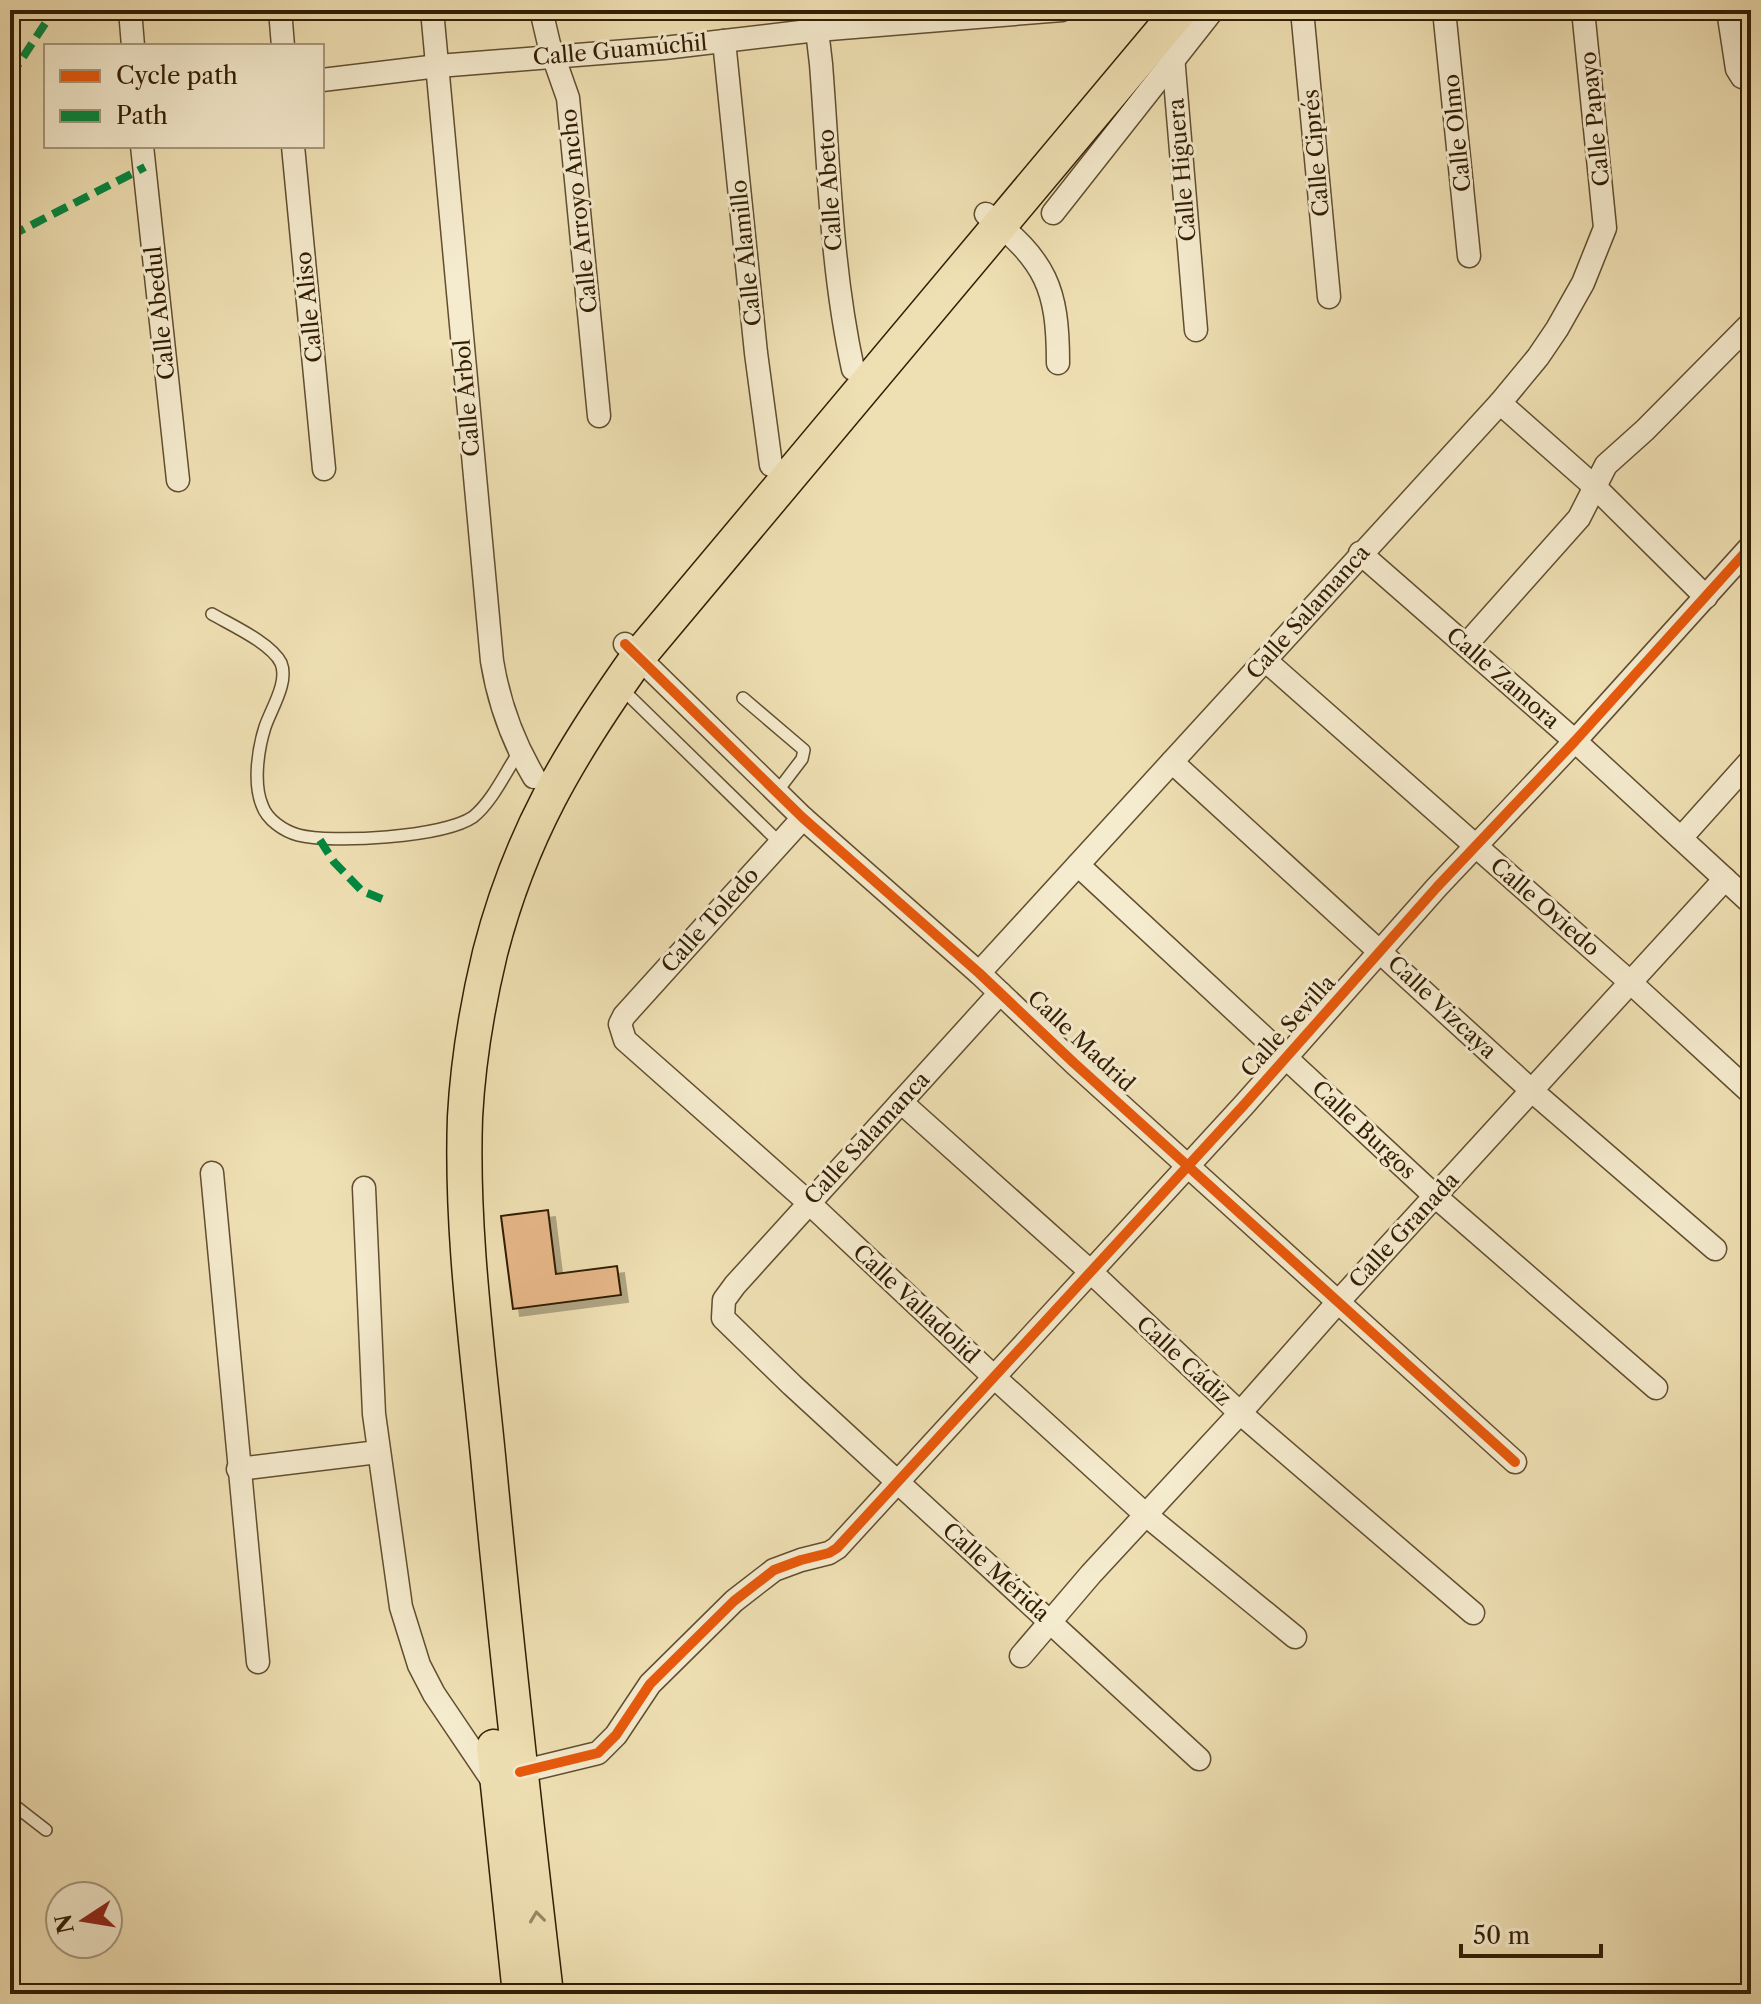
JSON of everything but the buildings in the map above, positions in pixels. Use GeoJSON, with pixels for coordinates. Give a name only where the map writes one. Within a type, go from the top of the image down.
{"type":"FeatureCollection","features":[{"type":"Feature","properties":{"kind":"main road"},"geometry":{"type":"LineString","coordinates":[[546,1994],[508,1780],[455,1313],[445,1168],[445,1097],[457,1005],[470,947],[526,765],[631,651],[859,391],[993,220],[1052,137],[1168,13]]}},
{"type":"Feature","properties":{"kind":"main road"},"geometry":{"type":"LineString","coordinates":[[520,1994],[465,1151],[470,1064],[491,951],[526,846],[560,774],[618,685],[631,651],[771,465],[853,369],[993,220]]}},
{"type":"Feature","properties":{"kind":"street"},"geometry":{"type":"LineString","coordinates":[[130,10],[133,44]]}},
{"type":"Feature","properties":{"kind":"street"},"geometry":{"type":"LineString","coordinates":[[280,10],[283,44]]}},
{"type":"Feature","properties":{"kind":"street","name":"Calle Árbol"},"geometry":{"type":"LineString","coordinates":[[432,10],[492,661],[498,699],[526,765]]}},
{"type":"Feature","properties":{"kind":"street","name":"Calle Arroyo Ancho"},"geometry":{"type":"LineString","coordinates":[[541,10],[568,98],[599,416]]}},
{"type":"Feature","properties":{"kind":"street","name":"Calle Guamúchil"},"geometry":{"type":"LineString","coordinates":[[324,80],[438,66],[724,41],[814,20],[1062,10]]}},
{"type":"Feature","properties":{"kind":"street"},"geometry":{"type":"LineString","coordinates":[[1053,213],[1213,10]]}},
{"type":"Feature","properties":{"kind":"street","name":"Calle Ciprés"},"geometry":{"type":"LineString","coordinates":[[1302,10],[1329,297]]}},
{"type":"Feature","properties":{"kind":"street","name":"Calle Olmo"},"geometry":{"type":"LineString","coordinates":[[1444,10],[1469,256]]}},
{"type":"Feature","properties":{"kind":"street","name":"Calle Papayo"},"geometry":{"type":"LineString","coordinates":[[1583,10],[1605,228]]}},
{"type":"Feature","properties":{"kind":"street"},"geometry":{"type":"LineString","coordinates":[[1728,10],[1745,77]]}},
{"type":"Feature","properties":{"kind":"street","name":"Calle Higuera"},"geometry":{"type":"LineString","coordinates":[[1168,13],[1196,330]]}},
{"type":"Feature","properties":{"kind":"street","name":"Calle Abeto"},"geometry":{"type":"LineString","coordinates":[[814,20],[841,318],[853,369]]}},
{"type":"Feature","properties":{"kind":"street","name":"Calle Alamillo"},"geometry":{"type":"LineString","coordinates":[[724,41],[756,353],[771,465]]}},
{"type":"Feature","properties":{"kind":"street","name":"Calle Abedul"},"geometry":{"type":"LineString","coordinates":[[142,148],[178,480]]}},
{"type":"Feature","properties":{"kind":"street","name":"Calle Aliso"},"geometry":{"type":"LineString","coordinates":[[293,148],[324,469]]}},
{"type":"Feature","properties":{"kind":"street"},"geometry":{"type":"LineString","coordinates":[[993,220],[1031,255],[1043,272],[1051,290],[1058,324],[1058,363]]}},
{"type":"Feature","properties":{"kind":"street","name":"Calle Salamanca"},"geometry":{"type":"LineString","coordinates":[[979,973],[1500,403],[1557,329],[1583,283],[1605,228]]}},
{"type":"Feature","properties":{"kind":"street"},"geometry":{"type":"LineString","coordinates":[[1466,645],[1579,518],[1612,457],[1645,430],[1751,323]]}},
{"type":"Feature","properties":{"kind":"street"},"geometry":{"type":"LineString","coordinates":[[1500,403],[1595,487],[1706,597]]}},
{"type":"Feature","properties":{"kind":"street","name":"Calle Sevilla"},"geometry":{"type":"LineString","coordinates":[[508,1780],[598,1753],[616,1735],[650,1684],[734,1601],[774,1570],[829,1553],[853,1530],[1751,546]]}},
{"type":"Feature","properties":{"kind":"street","name":"Calle Zamora"},"geometry":{"type":"LineString","coordinates":[[1360,553],[1575,741],[1751,903]]}},
{"type":"Feature","properties":{"kind":"street","name":"Calle Madrid"},"geometry":{"type":"LineString","coordinates":[[631,651],[803,818],[979,973],[1515,1462]]}},
{"type":"Feature","properties":{"kind":"street","name":"Calle Oviedo"},"geometry":{"type":"LineString","coordinates":[[1265,660],[1751,1093]]}},
{"type":"Feature","properties":{"kind":"street"},"geometry":{"type":"LineString","coordinates":[[1681,838],[1751,760]]}},
{"type":"Feature","properties":{"kind":"street","name":"Calle Vizcaya"},"geometry":{"type":"LineString","coordinates":[[1172,762],[1531,1090],[1715,1249]]}},
{"type":"Feature","properties":{"kind":"street","name":"Calle Toledo"},"geometry":{"type":"LineString","coordinates":[[620,1024],[631,1007],[803,818]]}},
{"type":"Feature","properties":{"kind":"street","name":"Calle Burgos"},"geometry":{"type":"LineString","coordinates":[[1078,865],[1435,1196],[1656,1388]]}},
{"type":"Feature","properties":{"kind":"street","name":"Calle Granada"},"geometry":{"type":"LineString","coordinates":[[1021,1656],[1050,1620],[1338,1302],[1725,879]]}},
{"type":"Feature","properties":{"kind":"street","name":"Calle Salamanca"},"geometry":{"type":"LineString","coordinates":[[735,1285],[1000,993]]}},
{"type":"Feature","properties":{"kind":"street","name":"Calle Valladolid"},"geometry":{"type":"LineString","coordinates":[[620,1024],[631,1048],[808,1202],[1146,1515],[1295,1637]]}},
{"type":"Feature","properties":{"kind":"street","name":"Calle Cádiz"},"geometry":{"type":"LineString","coordinates":[[901,1102],[1091,1272],[1240,1413],[1473,1613]]}},
{"type":"Feature","properties":{"kind":"street"},"geometry":{"type":"LineString","coordinates":[[212,1173],[258,1662]]}},
{"type":"Feature","properties":{"kind":"street"},"geometry":{"type":"LineString","coordinates":[[364,1188],[371,1376],[378,1452],[401,1607],[409,1638],[434,1694],[508,1780]]}},
{"type":"Feature","properties":{"kind":"street","name":"Calle Mérida"},"geometry":{"type":"LineString","coordinates":[[735,1285],[724,1300],[723,1318],[1199,1759]]}},
{"type":"Feature","properties":{"kind":"street"},"geometry":{"type":"LineString","coordinates":[[238,1469],[378,1452]]}},
{"type":"Feature","properties":{"kind":"lane"},"geometry":{"type":"LineString","coordinates":[[212,614],[250,636],[280,661],[282,684],[259,752],[258,787],[262,806],[276,824],[295,835],[320,840],[374,837],[444,828],[464,822],[526,765]]}},
{"type":"Feature","properties":{"kind":"lane"},"geometry":{"type":"LineString","coordinates":[[618,685],[780,843]]}},
{"type":"Feature","properties":{"kind":"lane"},"geometry":{"type":"LineString","coordinates":[[743,698],[804,750],[802,759],[776,793]]}},
{"type":"Feature","properties":{"kind":"lane"},"geometry":{"type":"LineString","coordinates":[[10,1802],[46,1830]]}},
{"type":"Feature","properties":{"kind":"marked path"},"geometry":{"type":"LineString","coordinates":[[10,77],[54,10]]}},
{"type":"Feature","properties":{"kind":"marked path"},"geometry":{"type":"LineString","coordinates":[[10,236],[145,167]]}},
{"type":"Feature","properties":{"kind":"marked path"},"geometry":{"type":"LineString","coordinates":[[320,840],[334,862],[362,891],[387,901]]}},
{"type":"Feature","properties":{"kind":"cycle path"},"geometry":{"type":"LineString","coordinates":[[520,1772],[598,1753],[616,1735],[650,1684],[734,1601],[774,1570],[837,1548],[1751,546]]}},
{"type":"Feature","properties":{"kind":"cycle path"},"geometry":{"type":"LineString","coordinates":[[625,644],[803,818],[979,973],[1074,1063],[1515,1462]]}}]}
